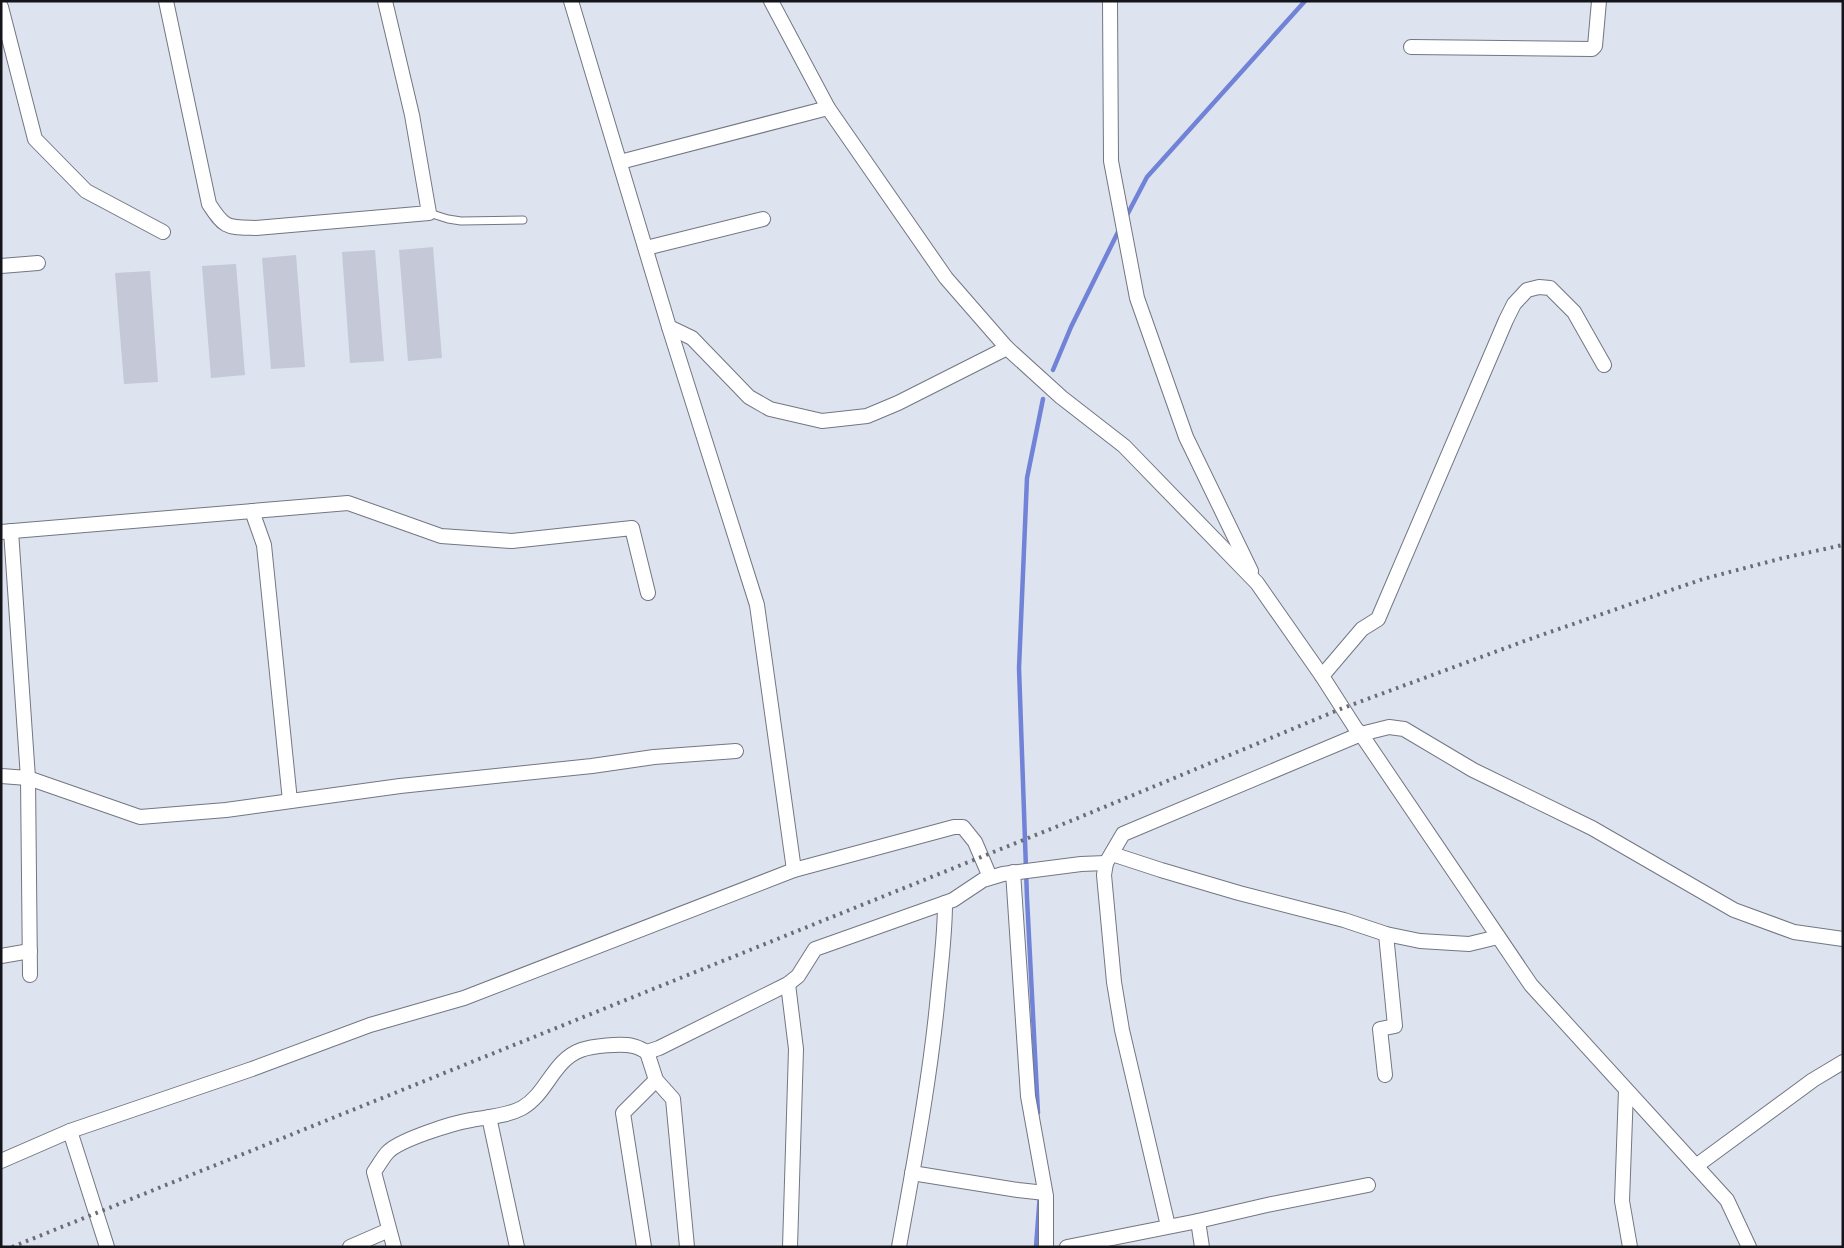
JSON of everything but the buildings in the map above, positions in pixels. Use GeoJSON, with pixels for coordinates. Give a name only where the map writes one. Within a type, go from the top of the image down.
{"type":"FeatureCollection","features":[{"type":"Feature","properties":{"kind":"street"},"geometry":{"type":"LineString","coordinates":[[166,1],[209,204],[220,221],[230,228],[256,228],[429,213],[412,115],[385,1]]}},
{"type":"Feature","properties":{"kind":"street"},"geometry":{"type":"LineString","coordinates":[[571,1],[669,326],[757,605],[794,870]]}},
{"type":"Feature","properties":{"kind":"street"},"geometry":{"type":"LineString","coordinates":[[771,1],[828,108],[946,278],[1007,348],[1061,397],[1124,446],[1257,583]]}},
{"type":"Feature","properties":{"kind":"street"},"geometry":{"type":"LineString","coordinates":[[1110,1],[1111,161],[1137,298],[1186,437],[1257,583],[1531,985],[1727,1200],[1750,1247]]}},
{"type":"Feature","properties":{"kind":"street"},"geometry":{"type":"LineString","coordinates":[[1411,47],[1592,49],[1595,46],[1599,1]]}},
{"type":"Feature","properties":{"kind":"street"},"geometry":{"type":"LineString","coordinates":[[1,7],[35,139],[86,191],[163,232]]}},
{"type":"Feature","properties":{"kind":"street"},"geometry":{"type":"LineString","coordinates":[[620,162],[828,108]]}},
{"type":"Feature","properties":{"kind":"street"},"geometry":{"type":"LineString","coordinates":[[646,248],[763,218]]}},
{"type":"Feature","properties":{"kind":"street"},"geometry":{"type":"LineString","coordinates":[[1,266],[38,263]]}},
{"type":"Feature","properties":{"kind":"street"},"geometry":{"type":"LineString","coordinates":[[1322,676],[1362,629],[1378,619],[1494,345],[1514,304],[1527,290],[1539,287],[1550,288],[1574,312],[1604,365]]}},
{"type":"Feature","properties":{"kind":"street"},"geometry":{"type":"LineString","coordinates":[[669,326],[692,338],[749,397],[770,409],[822,421],[867,416],[898,403],[1007,348]]}},
{"type":"Feature","properties":{"kind":"street"},"geometry":{"type":"LineString","coordinates":[[30,975],[28,778],[6,532],[348,503],[441,536],[512,541],[632,528],[648,593]]}},
{"type":"Feature","properties":{"kind":"street"},"geometry":{"type":"LineString","coordinates":[[252,511],[264,545],[290,801]]}},
{"type":"Feature","properties":{"kind":"street"},"geometry":{"type":"LineString","coordinates":[[1168,1226],[1122,1030],[1114,982],[1104,875],[1109,859],[1123,834],[1361,734],[1389,727],[1404,729],[1473,770],[1592,828],[1734,910],[1794,932],[1843,939]]}},
{"type":"Feature","properties":{"kind":"street"},"geometry":{"type":"LineString","coordinates":[[1,776],[28,778],[140,817],[226,810],[400,786],[592,766],[654,757],[736,751]]}},
{"type":"Feature","properties":{"kind":"street"},"geometry":{"type":"LineString","coordinates":[[1,1161],[70,1131],[252,1069],[370,1025],[464,998],[794,870],[963,826],[975,842],[990,877]]}},
{"type":"Feature","properties":{"kind":"street"},"geometry":{"type":"LineString","coordinates":[[647,1052],[788,984],[798,976],[815,949],[945,904],[990,877],[1013,872],[1109,859],[1344,920],[1386,934],[1420,942],[1468,944],[1498,937]]}},
{"type":"Feature","properties":{"kind":"street"},"geometry":{"type":"LineString","coordinates":[[1013,872],[1028,1096],[1045,1193],[1046,1247]]}},
{"type":"Feature","properties":{"kind":"street"},"geometry":{"type":"LineString","coordinates":[[899,1247],[924,1112],[936,1021],[945,925],[945,904]]}},
{"type":"Feature","properties":{"kind":"street"},"geometry":{"type":"LineString","coordinates":[[1384,1075],[1380,1029],[1395,1026],[1386,934]]}},
{"type":"Feature","properties":{"kind":"street"},"geometry":{"type":"LineString","coordinates":[[1,956],[30,951]]}},
{"type":"Feature","properties":{"kind":"street"},"geometry":{"type":"LineString","coordinates":[[788,984],[796,1049],[790,1247]]}},
{"type":"Feature","properties":{"kind":"street"},"geometry":{"type":"LineString","coordinates":[[394,1247],[374,1172],[387,1153],[401,1144],[465,1121],[507,1114],[522,1108],[542,1089],[564,1060],[576,1052],[592,1047],[620,1045],[634,1046],[647,1052],[656,1080],[674,1099],[687,1247]]}},
{"type":"Feature","properties":{"kind":"street"},"geometry":{"type":"LineString","coordinates":[[1696,1166],[1813,1080],[1843,1062]]}},
{"type":"Feature","properties":{"kind":"street"},"geometry":{"type":"LineString","coordinates":[[644,1247],[623,1113],[656,1080]]}},
{"type":"Feature","properties":{"kind":"street"},"geometry":{"type":"LineString","coordinates":[[1626,1090],[1622,1201],[1630,1247]]}},
{"type":"Feature","properties":{"kind":"street"},"geometry":{"type":"LineString","coordinates":[[488,1117],[517,1247]]}},
{"type":"Feature","properties":{"kind":"street"},"geometry":{"type":"LineString","coordinates":[[70,1131],[107,1247]]}},
{"type":"Feature","properties":{"kind":"street"},"geometry":{"type":"LineString","coordinates":[[912,1174],[1045,1193]]}},
{"type":"Feature","properties":{"kind":"street"},"geometry":{"type":"LineString","coordinates":[[1067,1247],[1198,1221],[1267,1204],[1368,1185]]}},
{"type":"Feature","properties":{"kind":"street"},"geometry":{"type":"LineString","coordinates":[[1198,1221],[1202,1247]]}},
{"type":"Feature","properties":{"kind":"street"},"geometry":{"type":"LineString","coordinates":[[350,1247],[390,1230]]}},
{"type":"Feature","properties":{"kind":"lane"},"geometry":{"type":"LineString","coordinates":[[429,213],[461,221],[523,220]]}},
{"type":"Feature","properties":{"kind":"waterway"},"geometry":{"type":"LineString","coordinates":[[1126,217],[1147,177],[1305,1]]}},
{"type":"Feature","properties":{"kind":"waterway"},"geometry":{"type":"LineString","coordinates":[[1053,370],[1071,327],[1119,230]]}},
{"type":"Feature","properties":{"kind":"waterway"},"geometry":{"type":"LineString","coordinates":[[1038,1113],[1027,898],[1019,668],[1027,478],[1043,399]]}},
{"type":"Feature","properties":{"kind":"waterway"},"geometry":{"type":"LineString","coordinates":[[1036,1247],[1040,1193]]}},
{"type":"Feature","properties":{"kind":"railway"},"geometry":{"type":"LineString","coordinates":[[12,1247],[1073,820],[1343,708],[1530,639],[1703,579],[1783,558],[1843,545]]}}]}
